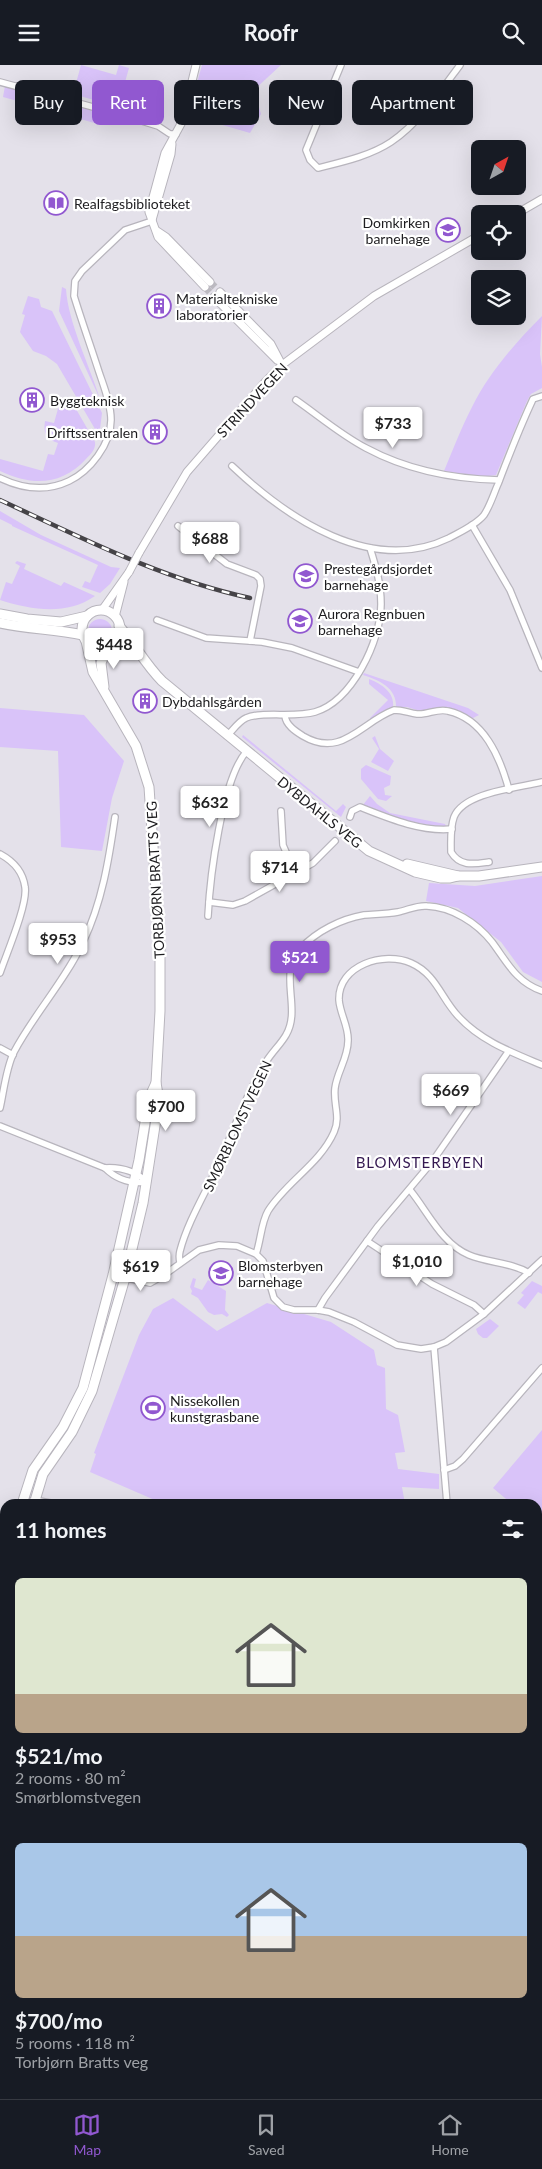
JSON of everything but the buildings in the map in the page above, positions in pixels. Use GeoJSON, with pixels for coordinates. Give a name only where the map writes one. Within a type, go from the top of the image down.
{"type":"FeatureCollection","features":[{"type":"Feature","properties":{"kind":"main road"},"geometry":{"type":"LineString","coordinates":[[0,614],[61,622],[87,616],[96,611],[108,612],[117,621],[116,640],[108,647],[96,648],[84,638],[61,630],[25,628],[0,623]]}},
{"type":"Feature","properties":{"kind":"main road"},"geometry":{"type":"LineString","coordinates":[[84,638],[82,626],[87,616]]}},
{"type":"Feature","properties":{"kind":"main road","name":"DYBDAHLS VEG"},"geometry":{"type":"LineString","coordinates":[[117,621],[135,644],[136,650]]}},
{"type":"Feature","properties":{"kind":"main road","name":"TORBJØRN BRATTS VEG"},"geometry":{"type":"LineString","coordinates":[[84,638],[98,682],[104,687]]}},
{"type":"Feature","properties":{"kind":"main road","name":"DYBDAHLS VEG"},"geometry":{"type":"LineString","coordinates":[[116,640],[136,650],[162,681],[358,844],[398,865],[407,864],[458,876],[490,875],[542,867]]}},
{"type":"Feature","properties":{"kind":"main road","name":"TORBJØRN BRATTS VEG"},"geometry":{"type":"LineString","coordinates":[[35,1499],[43,1474],[72,1432],[86,1407],[99,1367],[125,1278],[147,1182],[159,1100],[156,1083],[160,1011],[160,949],[151,801],[138,751],[104,687],[101,663],[108,647]]}},
{"type":"Feature","properties":{"kind":"main road","name":"TORBJØRN BRATTS VEG"},"geometry":{"type":"LineString","coordinates":[[25,1499],[33,1470],[63,1427],[83,1388],[113,1275],[137,1173],[149,1098],[156,1083]]}},
{"type":"Feature","properties":{"kind":"street"},"geometry":{"type":"LineString","coordinates":[[196,65],[182,122],[165,153],[149,212],[154,230],[164,245],[207,285]]}},
{"type":"Feature","properties":{"kind":"street"},"geometry":{"type":"LineString","coordinates":[[341,65],[306,150],[310,160],[318,168],[377,150],[400,135],[418,118],[460,65]]}},
{"type":"Feature","properties":{"kind":"street"},"geometry":{"type":"LineString","coordinates":[[0,82],[158,126],[174,137]]}},
{"type":"Feature","properties":{"kind":"street"},"geometry":{"type":"LineString","coordinates":[[526,208],[542,199]]}},
{"type":"Feature","properties":{"kind":"street"},"geometry":{"type":"LineString","coordinates":[[0,478],[30,488],[58,485],[75,478],[95,460],[104,444],[110,420],[107,400],[74,296],[75,281],[82,271],[125,230],[152,221]]}},
{"type":"Feature","properties":{"kind":"street","name":"STRINDVEGEN"},"geometry":{"type":"LineString","coordinates":[[102,611],[124,582],[139,553],[187,473],[266,381],[282,365],[374,296],[471,240]]}},
{"type":"Feature","properties":{"kind":"street"},"geometry":{"type":"LineString","coordinates":[[217,294],[272,344],[282,365],[266,349],[217,294]]}},
{"type":"Feature","properties":{"kind":"street"},"geometry":{"type":"LineString","coordinates":[[232,466],[256,489],[280,508],[312,525],[370,548],[394,551],[420,549],[444,540],[472,525],[485,514],[533,399],[542,396]]}},
{"type":"Feature","properties":{"kind":"street"},"geometry":{"type":"LineString","coordinates":[[296,400],[365,448],[405,465],[454,476],[499,480]]}},
{"type":"Feature","properties":{"kind":"street"},"geometry":{"type":"LineString","coordinates":[[472,525],[510,590],[526,625],[542,668]]}},
{"type":"Feature","properties":{"kind":"street"},"geometry":{"type":"LineString","coordinates":[[178,527],[220,559],[260,579],[261,586],[250,641]]}},
{"type":"Feature","properties":{"kind":"street"},"geometry":{"type":"LineString","coordinates":[[227,736],[247,718],[314,713],[333,704],[348,689],[359,672],[380,619],[380,584],[370,548]]}},
{"type":"Feature","properties":{"kind":"street","name":"STRINDVEGEN"},"geometry":{"type":"LineString","coordinates":[[117,621],[124,582]]}},
{"type":"Feature","properties":{"kind":"street"},"geometry":{"type":"LineString","coordinates":[[157,621],[206,638],[250,641],[292,649],[359,672]]}},
{"type":"Feature","properties":{"kind":"street"},"geometry":{"type":"LineString","coordinates":[[285,716],[288,724],[299,734],[315,742],[329,743],[350,737],[394,710],[424,714],[443,710],[457,714],[474,725],[490,743],[500,763],[509,789]]}},
{"type":"Feature","properties":{"kind":"street"},"geometry":{"type":"LineString","coordinates":[[208,916],[227,792],[235,769],[246,752]]}},
{"type":"Feature","properties":{"kind":"street"},"geometry":{"type":"LineString","coordinates":[[489,862],[463,863],[457,861],[451,852],[455,815],[465,803],[476,798],[542,782]]}},
{"type":"Feature","properties":{"kind":"street"},"geometry":{"type":"LineString","coordinates":[[350,817],[352,811],[360,807],[405,823],[444,830],[452,829]]}},
{"type":"Feature","properties":{"kind":"street","name":"DYBDAHLS VEG"},"geometry":{"type":"LineString","coordinates":[[281,811],[283,845],[295,873]]}},
{"type":"Feature","properties":{"kind":"street"},"geometry":{"type":"LineString","coordinates":[[0,1108],[13,1055],[31,1023],[72,964],[84,942],[97,907],[110,852],[115,817]]}},
{"type":"Feature","properties":{"kind":"street","name":"DYBDAHLS VEG"},"geometry":{"type":"LineString","coordinates":[[209,902],[226,905],[238,903],[313,863],[335,841]]}},
{"type":"Feature","properties":{"kind":"street"},"geometry":{"type":"LineString","coordinates":[[0,854],[10,860],[20,873],[26,889],[0,973]]}},
{"type":"Feature","properties":{"kind":"street","name":"SMØRBLOMSTVEGEN"},"geometry":{"type":"LineString","coordinates":[[180,1262],[179,1253],[186,1234],[243,1109],[266,1061],[289,1031],[291,1021],[290,979],[292,964],[299,950],[315,936],[334,925],[358,917],[399,912],[420,906],[434,907],[458,915],[475,926],[491,941],[519,978],[530,986],[542,991]]}},
{"type":"Feature","properties":{"kind":"street"},"geometry":{"type":"LineString","coordinates":[[256,1254],[267,1213],[331,1139],[336,1126],[338,1117],[336,1086],[347,1053],[348,1042],[340,997],[342,986],[352,971],[375,961],[390,958],[415,965],[433,979],[458,1017],[472,1029],[508,1052],[542,1065]]}},
{"type":"Feature","properties":{"kind":"street"},"geometry":{"type":"LineString","coordinates":[[0,1048],[13,1055]]}},
{"type":"Feature","properties":{"kind":"street"},"geometry":{"type":"LineString","coordinates":[[318,1309],[367,1241],[432,1162],[508,1052]]}},
{"type":"Feature","properties":{"kind":"street"},"geometry":{"type":"LineString","coordinates":[[0,1126],[105,1168],[115,1168],[137,1173],[147,1182]]}},
{"type":"Feature","properties":{"kind":"street"},"geometry":{"type":"LineString","coordinates":[[105,1168],[111,1174],[134,1183],[147,1182]]}},
{"type":"Feature","properties":{"kind":"street"},"geometry":{"type":"LineString","coordinates":[[410,1190],[443,1235],[456,1248],[474,1257],[518,1268],[529,1273]]}},
{"type":"Feature","properties":{"kind":"street"},"geometry":{"type":"LineString","coordinates":[[367,1241],[432,1284],[474,1305],[484,1314]]}},
{"type":"Feature","properties":{"kind":"street"},"geometry":{"type":"LineString","coordinates":[[113,1275],[144,1282],[153,1282],[198,1250],[219,1245],[236,1246],[256,1254],[265,1266],[272,1293],[280,1305],[290,1310],[318,1309],[341,1316],[397,1345],[413,1349],[434,1347],[446,1342],[484,1314],[542,1260]]}},
{"type":"Feature","properties":{"kind":"street"},"geometry":{"type":"LineString","coordinates":[[434,1347],[447,1499]]}},
{"type":"Feature","properties":{"kind":"street"},"geometry":{"type":"LineString","coordinates":[[444,1470],[455,1466],[463,1459],[542,1368]]}},
{"type":"Feature","properties":{"kind":"shaded area"},"geometry":{"type":"Polygon","coordinates":[[[81,65],[116,75],[119,65],[129,68],[126,80],[92,80],[92,99],[82,97],[82,80],[77,80],[81,65]]]}},
{"type":"Feature","properties":{"kind":"shaded area"},"geometry":{"type":"Polygon","coordinates":[[[202,65],[281,65],[259,85],[259,80],[198,80],[202,65]]]}},
{"type":"Feature","properties":{"kind":"shaded area"},"geometry":{"type":"Polygon","coordinates":[[[5,86],[15,89],[15,100],[3,97],[5,86]]]}},
{"type":"Feature","properties":{"kind":"shaded area"},"geometry":{"type":"Polygon","coordinates":[[[82,107],[92,110],[92,122],[82,120],[82,107]]]}},
{"type":"Feature","properties":{"kind":"shaded area"},"geometry":{"type":"Polygon","coordinates":[[[222,125],[255,125],[250,133],[222,125]]]}},
{"type":"Feature","properties":{"kind":"shaded area"},"geometry":{"type":"Polygon","coordinates":[[[62,287],[66,289],[75,330],[100,399],[59,311],[62,287]]]}},
{"type":"Feature","properties":{"kind":"shaded area"},"geometry":{"type":"Polygon","coordinates":[[[28,296],[39,299],[41,307],[52,311],[102,413],[100,429],[95,429],[57,364],[46,356],[33,351],[20,332],[25,315],[22,314],[28,296]]]}},
{"type":"Feature","properties":{"kind":"shaded area"},"geometry":{"type":"Polygon","coordinates":[[[542,316],[540,354],[542,388],[531,394],[527,401],[496,475],[481,477],[444,471],[468,415],[486,382],[512,348],[542,316]]]}},
{"type":"Feature","properties":{"kind":"shaded area"},"geometry":{"type":"Polygon","coordinates":[[[61,398],[72,402],[95,442],[95,447],[91,453],[67,474],[46,481],[23,479],[0,471],[0,459],[43,471],[48,454],[54,455],[58,443],[46,435],[44,429],[45,421],[54,423],[61,398]]]}},
{"type":"Feature","properties":{"kind":"shaded area"},"geometry":{"type":"Polygon","coordinates":[[[0,511],[41,535],[111,567],[120,568],[110,584],[100,593],[82,587],[85,581],[90,583],[98,565],[12,526],[0,519],[0,511]]]}},
{"type":"Feature","properties":{"kind":"shaded area"},"geometry":{"type":"Polygon","coordinates":[[[17,561],[26,564],[24,569],[61,586],[64,582],[95,596],[84,602],[61,609],[36,608],[0,600],[6,582],[12,584],[20,566],[15,563],[17,561]]]}},
{"type":"Feature","properties":{"kind":"shaded area"},"geometry":{"type":"Polygon","coordinates":[[[100,619],[108,623],[112,631],[108,639],[100,643],[92,639],[88,631],[92,623],[100,619]]]}},
{"type":"Feature","properties":{"kind":"shaded area"},"geometry":{"type":"Polygon","coordinates":[[[364,673],[468,708],[479,715],[471,719],[442,707],[423,712],[407,707],[396,707],[396,700],[390,690],[381,682],[363,675],[364,673]]]}},
{"type":"Feature","properties":{"kind":"shaded area"},"geometry":{"type":"Polygon","coordinates":[[[369,679],[387,690],[393,702],[393,707],[371,720],[370,718],[388,700],[369,684],[369,679]]]}},
{"type":"Feature","properties":{"kind":"shaded area"},"geometry":{"type":"Polygon","coordinates":[[[0,708],[84,715],[124,761],[112,798],[102,851],[61,847],[58,751],[0,747],[0,708]]]}},
{"type":"Feature","properties":{"kind":"shaded area"},"geometry":{"type":"Polygon","coordinates":[[[243,735],[336,811],[343,804],[346,807],[341,817],[242,737],[243,735]]]}},
{"type":"Feature","properties":{"kind":"shaded area"},"geometry":{"type":"Polygon","coordinates":[[[375,736],[380,749],[394,761],[388,771],[371,762],[379,749],[372,738],[375,736]]]}},
{"type":"Feature","properties":{"kind":"shaded area"},"geometry":{"type":"Polygon","coordinates":[[[366,765],[391,776],[390,785],[384,788],[385,795],[392,796],[386,801],[378,799],[361,779],[361,769],[366,765]]]}},
{"type":"Feature","properties":{"kind":"shaded area"},"geometry":{"type":"Polygon","coordinates":[[[370,796],[377,804],[390,813],[445,824],[446,826],[404,821],[363,805],[370,796]]]}},
{"type":"Feature","properties":{"kind":"shaded area"},"geometry":{"type":"Polygon","coordinates":[[[542,876],[542,982],[523,972],[501,942],[458,908],[426,901],[429,883],[475,886],[542,876]]]}},
{"type":"Feature","properties":{"kind":"shaded area"},"geometry":{"type":"Polygon","coordinates":[[[193,1278],[196,1279],[194,1287],[202,1290],[208,1280],[226,1291],[225,1310],[229,1315],[227,1317],[222,1314],[214,1315],[208,1312],[198,1298],[191,1294],[190,1287],[193,1278]]]}},
{"type":"Feature","properties":{"kind":"shaded area"},"geometry":{"type":"Polygon","coordinates":[[[532,1281],[542,1286],[542,1294],[538,1292],[525,1309],[517,1303],[524,1295],[521,1293],[532,1281]]]}},
{"type":"Feature","properties":{"kind":"shaded area"},"geometry":{"type":"Polygon","coordinates":[[[173,1298],[217,1331],[267,1303],[331,1322],[374,1350],[377,1365],[385,1368],[386,1409],[398,1415],[405,1452],[395,1453],[398,1469],[439,1474],[439,1489],[402,1487],[404,1499],[152,1499],[90,1472],[96,1454],[94,1453],[139,1335],[153,1309],[173,1298]]]}},
{"type":"Feature","properties":{"kind":"shaded area"},"geometry":{"type":"Polygon","coordinates":[[[490,1319],[499,1326],[487,1338],[483,1338],[476,1329],[490,1319]]]}},
{"type":"Feature","properties":{"kind":"shaded area"},"geometry":{"type":"Polygon","coordinates":[[[542,1430],[542,1499],[506,1499],[493,1488],[542,1430]]]}},
{"type":"Feature","properties":{"kind":"tunnel"},"geometry":{"type":"LineString","coordinates":[[210,282],[220,292]]}},
{"type":"Feature","properties":{"kind":"tunnel"},"geometry":{"type":"LineString","coordinates":[[205,287],[214,297]]}},
{"type":"Feature","properties":{"kind":"railway"},"geometry":{"type":"LineString","coordinates":[[0,500],[92,543],[154,569],[217,590],[250,598]]}},
{"type":"Feature","properties":{"kind":"place","name":"Realfagsbiblioteket"},"geometry":{"type":"Point","coordinates":[56,203]}},
{"type":"Feature","properties":{"kind":"place","name":"Domkirken barnehage"},"geometry":{"type":"Point","coordinates":[448,230]}},
{"type":"Feature","properties":{"kind":"place","name":"Materialtekniske laboratorier"},"geometry":{"type":"Point","coordinates":[159,306]}},
{"type":"Feature","properties":{"kind":"place","name":"Byggteknisk"},"geometry":{"type":"Point","coordinates":[32,400]}},
{"type":"Feature","properties":{"kind":"place","name":"Driftssentralen"},"geometry":{"type":"Point","coordinates":[155,432]}},
{"type":"Feature","properties":{"kind":"place","name":"Prestegårdsjordet barnehage"},"geometry":{"type":"Point","coordinates":[306,576]}},
{"type":"Feature","properties":{"kind":"place","name":"Aurora Regnbuen barnehage"},"geometry":{"type":"Point","coordinates":[300,621]}},
{"type":"Feature","properties":{"kind":"place","name":"Dybdahlsgården"},"geometry":{"type":"Point","coordinates":[145,701]}},
{"type":"Feature","properties":{"kind":"place","name":"Blomsterbyen barnehage"},"geometry":{"type":"Point","coordinates":[221,1273]}},
{"type":"Feature","properties":{"kind":"place","name":"Nissekollen kunstgrasbane"},"geometry":{"type":"Point","coordinates":[153,1408]}},
{"type":"Feature","properties":{"kind":"district","name":"BLOMSTERBYEN"},"geometry":{"type":"Point","coordinates":[420,1162]}}]}
